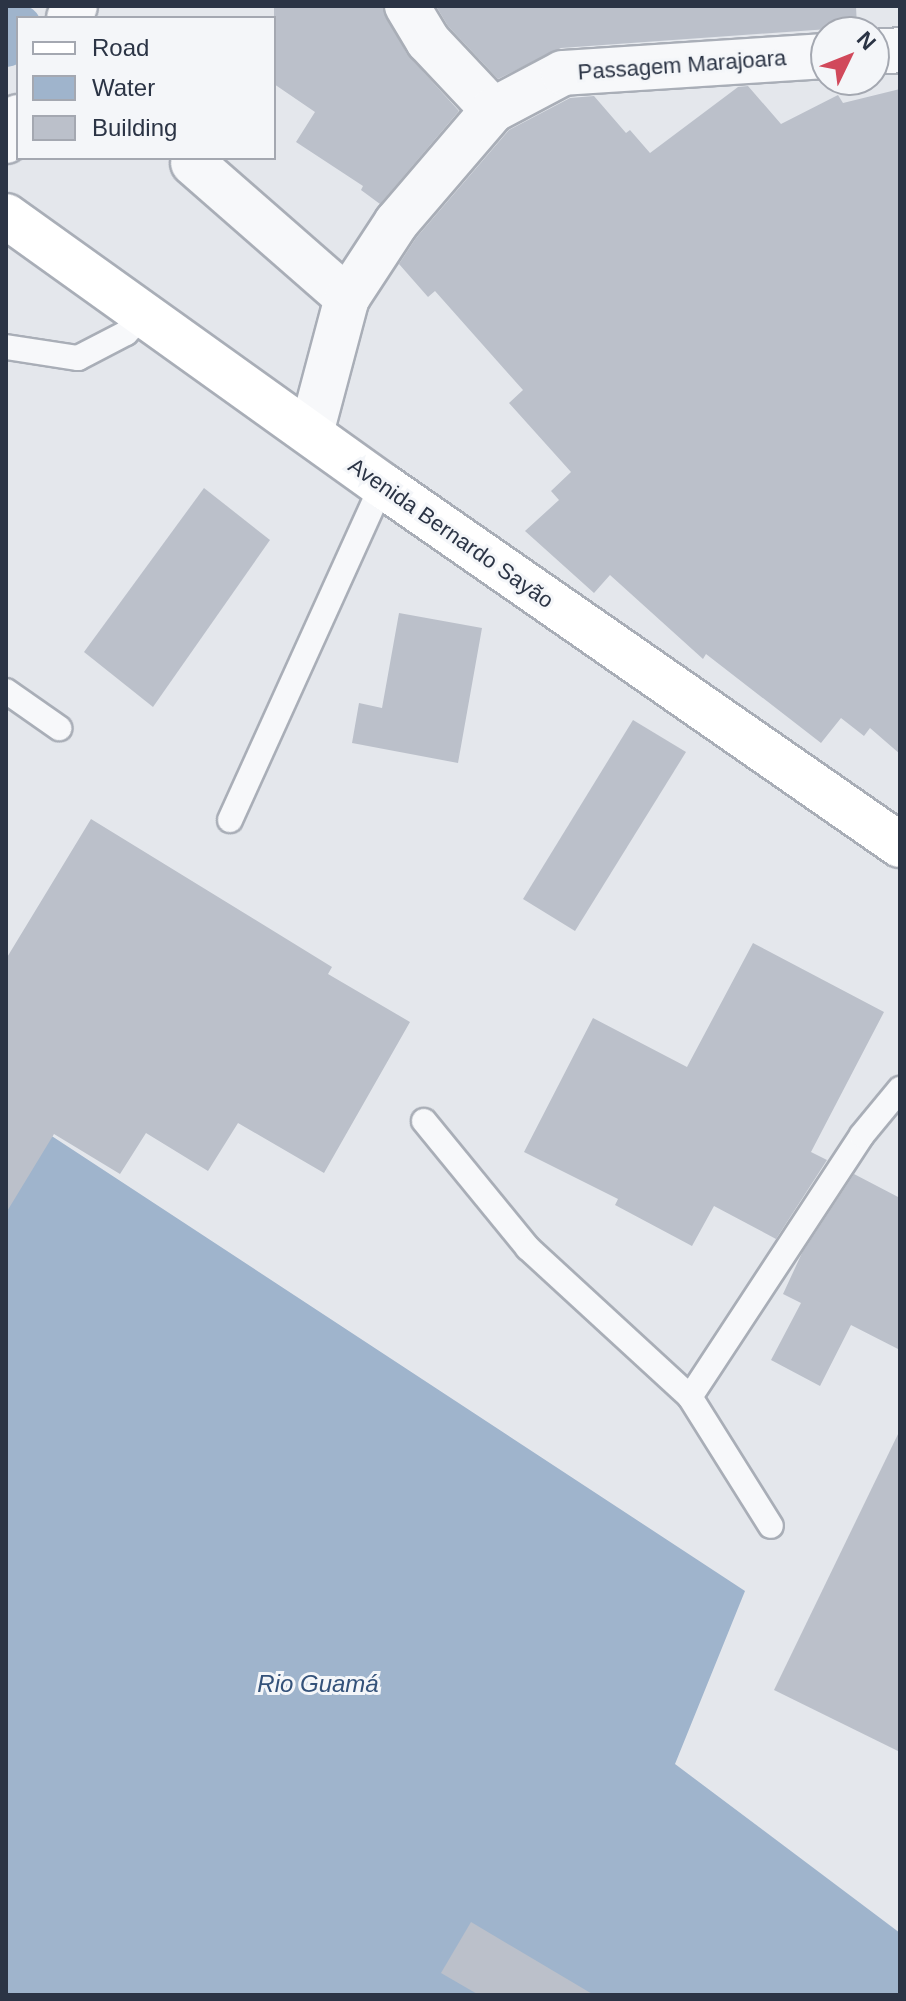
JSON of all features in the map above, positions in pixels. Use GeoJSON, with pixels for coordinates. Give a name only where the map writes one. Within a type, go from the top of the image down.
{"type":"FeatureCollection","features":[{"type":"Feature","properties":{"kind":"main road","name":"Avenida Bernardo Sayão"},"geometry":{"type":"LineString","coordinates":[[6,216],[382,485],[900,845]]}},
{"type":"Feature","properties":{"kind":"street"},"geometry":{"type":"LineString","coordinates":[[407,6],[410,17],[428,41],[493,110]]}},
{"type":"Feature","properties":{"kind":"street","name":"Passagem Marajoara"},"geometry":{"type":"LineString","coordinates":[[311,433],[347,298],[396,223],[493,110],[563,73],[810,57]]}},
{"type":"Feature","properties":{"kind":"street"},"geometry":{"type":"LineString","coordinates":[[6,141],[16,121]]}},
{"type":"Feature","properties":{"kind":"street"},"geometry":{"type":"LineString","coordinates":[[193,163],[347,298]]}},
{"type":"Feature","properties":{"kind":"lane"},"geometry":{"type":"LineString","coordinates":[[6,347],[78,358],[126,333],[144,315]]}},
{"type":"Feature","properties":{"kind":"lane"},"geometry":{"type":"LineString","coordinates":[[230,820],[382,485]]}},
{"type":"Feature","properties":{"kind":"lane"},"geometry":{"type":"LineString","coordinates":[[6,691],[59,728]]}},
{"type":"Feature","properties":{"kind":"lane"},"geometry":{"type":"LineString","coordinates":[[690,1397],[862,1135],[900,1089]]}},
{"type":"Feature","properties":{"kind":"lane"},"geometry":{"type":"LineString","coordinates":[[424,1121],[528,1248],[690,1397],[771,1526]]}},
{"type":"Feature","properties":{"kind":"water","name":"Rio Guamá"},"geometry":{"type":"Polygon","coordinates":[[[6,1106],[745,1591],[675,1764],[900,1933],[900,1995],[6,1995],[6,1106]]]}},
{"type":"Feature","properties":{"kind":"building"},"geometry":{"type":"Polygon","coordinates":[[[274,6],[382,6],[407,54],[459,111],[380,204],[361,190],[363,186],[296,142],[315,112],[276,85],[274,6]]]}},
{"type":"Feature","properties":{"kind":"building"},"geometry":{"type":"Polygon","coordinates":[[[436,6],[856,6],[856,16],[810,16],[810,30],[561,48],[498,79],[448,26],[436,6]]]}},
{"type":"Feature","properties":{"kind":"building"},"geometry":{"type":"Polygon","coordinates":[[[748,86],[781,124],[836,96],[843,103],[872,96],[890,96],[890,91],[900,89],[900,754],[870,728],[864,736],[841,718],[821,743],[706,654],[703,659],[610,575],[594,593],[525,531],[559,500],[551,491],[571,472],[509,403],[523,390],[435,291],[428,297],[399,264],[416,238],[509,130],[570,98],[594,96],[626,133],[630,130],[650,153],[738,87],[748,86]]]}},
{"type":"Feature","properties":{"kind":"building"},"geometry":{"type":"Polygon","coordinates":[[[204,488],[270,540],[153,707],[84,652],[204,488]]]}},
{"type":"Feature","properties":{"kind":"building"},"geometry":{"type":"Polygon","coordinates":[[[399,613],[482,628],[458,763],[352,743],[359,703],[382,708],[399,613]]]}},
{"type":"Feature","properties":{"kind":"building"},"geometry":{"type":"Polygon","coordinates":[[[633,720],[686,752],[575,931],[523,899],[633,720]]]}},
{"type":"Feature","properties":{"kind":"building"},"geometry":{"type":"Polygon","coordinates":[[[91,819],[332,967],[328,974],[410,1022],[324,1173],[238,1123],[208,1171],[146,1133],[120,1174],[54,1134],[6,1213],[6,959],[91,819]]]}},
{"type":"Feature","properties":{"kind":"building"},"geometry":{"type":"Polygon","coordinates":[[[753,943],[884,1012],[811,1152],[827,1160],[776,1239],[714,1206],[692,1246],[615,1205],[618,1199],[524,1152],[593,1018],[687,1067],[753,943]]]}},
{"type":"Feature","properties":{"kind":"building"},"geometry":{"type":"Polygon","coordinates":[[[854,1174],[900,1198],[900,1350],[851,1325],[820,1386],[771,1360],[801,1303],[783,1294],[802,1253],[854,1174]]]}},
{"type":"Feature","properties":{"kind":"building"},"geometry":{"type":"Polygon","coordinates":[[[900,1430],[900,1752],[774,1690],[900,1430]]]}},
{"type":"Feature","properties":{"kind":"building"},"geometry":{"type":"Polygon","coordinates":[[[471,1922],[594,1995],[479,1995],[441,1973],[471,1922]]]}},
{"type":"Feature","properties":{"kind":"waterway"},"geometry":{"type":"LineString","coordinates":[[6,43],[16,30]]}}]}
